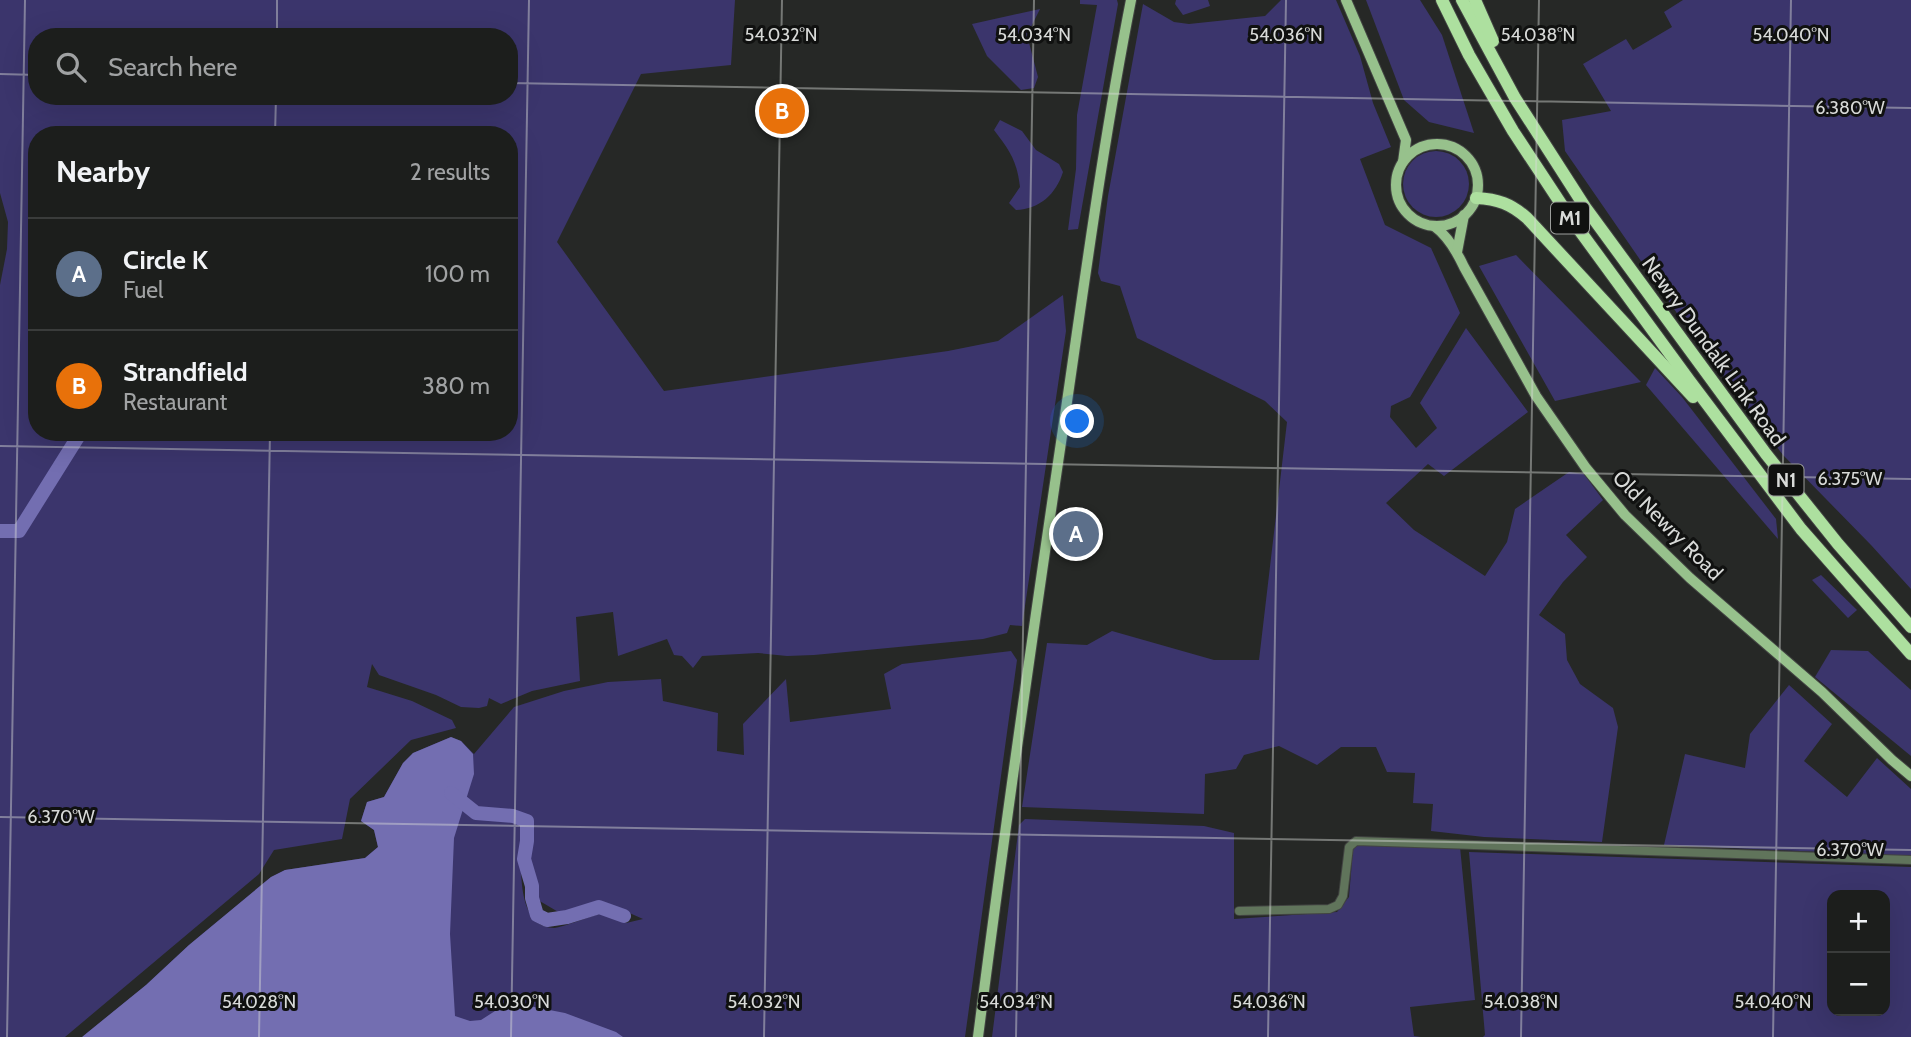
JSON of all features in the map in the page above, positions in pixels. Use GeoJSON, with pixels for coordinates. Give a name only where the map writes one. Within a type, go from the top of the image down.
{"type":"FeatureCollection","features":[{"type":"Feature","properties":{"kind":"highway","name":"M1"},"geometry":{"type":"LineString","coordinates":[[1441,0],[1513,131],[1556,197],[1720,422]]}},
{"type":"Feature","properties":{"kind":"highway"},"geometry":{"type":"LineString","coordinates":[[1462,0],[1528,119]]}},
{"type":"Feature","properties":{"kind":"highway"},"geometry":{"type":"LineString","coordinates":[[1475,0],[1528,119]]}},
{"type":"Feature","properties":{"kind":"highway","name":"Newry Dundalk Link Road"},"geometry":{"type":"LineString","coordinates":[[1528,119],[1585,207],[1766,454],[1838,544],[1911,627]]}},
{"type":"Feature","properties":{"kind":"highway"},"geometry":{"type":"LineString","coordinates":[[1476,198],[1506,203],[1527,218],[1688,393],[1720,422]]}},
{"type":"Feature","properties":{"kind":"highway","name":"Newry Dundalk Link Road"},"geometry":{"type":"LineString","coordinates":[[1720,422],[1801,529],[1911,654]]}},
{"type":"Feature","properties":{"kind":"main road"},"geometry":{"type":"LineString","coordinates":[[978,1037],[1016,747],[1090,245],[1131,0]]}},
{"type":"Feature","properties":{"kind":"main road"},"geometry":{"type":"LineString","coordinates":[[1346,0],[1406,140],[1403,162],[1397,175],[1396,190],[1400,203],[1409,215],[1420,223],[1434,226],[1448,225],[1470,210],[1478,186],[1471,161],[1462,152],[1450,146],[1424,146],[1403,162]]}},
{"type":"Feature","properties":{"kind":"main road"},"geometry":{"type":"LineString","coordinates":[[1406,140],[1424,146]]}},
{"type":"Feature","properties":{"kind":"main road"},"geometry":{"type":"LineString","coordinates":[[1457,252],[1464,215]]}},
{"type":"Feature","properties":{"kind":"main road","name":"Old Newry Road"},"geometry":{"type":"LineString","coordinates":[[1434,226],[1457,252],[1536,396],[1586,468],[1625,515],[1690,578],[1822,692],[1911,776]]}},
{"type":"Feature","properties":{"kind":"street"},"geometry":{"type":"LineString","coordinates":[[1239,911],[1329,909],[1338,905],[1343,896],[1349,847],[1356,841],[1911,860]]}},
{"type":"Feature","properties":{"kind":"shaded area"},"geometry":{"type":"Polygon","coordinates":[[[0,0],[735,0],[731,65],[641,74],[557,242],[664,391],[948,351],[998,341],[1063,295],[1066,331],[1022,626],[1010,625],[1007,633],[983,639],[814,655],[758,653],[702,656],[693,668],[682,656],[674,655],[667,639],[618,656],[613,612],[576,617],[580,681],[532,691],[501,704],[489,698],[487,706],[479,708],[461,707],[379,675],[372,664],[367,687],[412,701],[452,720],[456,728],[411,740],[350,799],[342,839],[274,850],[259,874],[65,1037],[0,1037],[0,285],[7,249],[8,222],[0,193],[0,0]]]}},
{"type":"Feature","properties":{"kind":"shaded area"},"geometry":{"type":"Polygon","coordinates":[[[1080,0],[1117,0],[1118,4],[1078,229],[1068,230],[1076,169],[1077,115],[1097,5],[1080,4],[1080,0]]]}},
{"type":"Feature","properties":{"kind":"shaded area"},"geometry":{"type":"Polygon","coordinates":[[[1176,0],[1208,0],[1210,6],[1183,15],[1175,4],[1176,0]]]}},
{"type":"Feature","properties":{"kind":"shaded area"},"geometry":{"type":"Polygon","coordinates":[[[1281,0],[1336,0],[1360,56],[1373,103],[1391,147],[1360,159],[1385,225],[1431,248],[1460,313],[1410,397],[1391,406],[1390,417],[1416,448],[1437,428],[1420,403],[1466,328],[1528,412],[1444,476],[1428,464],[1386,503],[1414,530],[1485,576],[1507,542],[1515,509],[1569,472],[1584,474],[1603,500],[1566,535],[1587,557],[1563,582],[1539,615],[1565,634],[1567,660],[1580,684],[1613,708],[1618,727],[1602,842],[1484,837],[1431,831],[1433,804],[1413,803],[1415,773],[1387,772],[1376,747],[1341,747],[1317,765],[1279,746],[1244,755],[1236,769],[1205,774],[1204,814],[1022,807],[1047,643],[1087,645],[1112,631],[1214,660],[1259,660],[1287,422],[1265,401],[1137,338],[1120,286],[1101,281],[1098,273],[1108,196],[1143,4],[1174,22],[1189,24],[1265,16],[1281,0]]]}},
{"type":"Feature","properties":{"kind":"shaded area"},"geometry":{"type":"Polygon","coordinates":[[[1366,0],[1420,0],[1442,35],[1474,133],[1429,122],[1404,100],[1366,0]]]}},
{"type":"Feature","properties":{"kind":"shaded area"},"geometry":{"type":"Polygon","coordinates":[[[1683,0],[1911,0],[1911,589],[1783,455],[1701,348],[1565,151],[1562,120],[1611,111],[1583,64],[1626,39],[1633,50],[1672,27],[1664,12],[1683,0]]]}},
{"type":"Feature","properties":{"kind":"shaded area"},"geometry":{"type":"Polygon","coordinates":[[[1040,9],[1027,35],[1038,77],[1034,88],[1021,90],[987,56],[972,24],[1040,9]]]}},
{"type":"Feature","properties":{"kind":"shaded area"},"geometry":{"type":"Polygon","coordinates":[[[1000,120],[1022,131],[1036,150],[1059,164],[1063,172],[1046,199],[1032,207],[1016,210],[1009,203],[1020,187],[1012,157],[994,130],[1000,120]]]}},
{"type":"Feature","properties":{"kind":"shaded area"},"geometry":{"type":"Polygon","coordinates":[[[1442,151],[1460,160],[1467,171],[1467,197],[1460,208],[1449,215],[1430,217],[1412,208],[1405,197],[1403,178],[1412,160],[1423,153],[1442,151]]]}},
{"type":"Feature","properties":{"kind":"shaded area"},"geometry":{"type":"Polygon","coordinates":[[[1516,255],[1641,382],[1555,401],[1479,266],[1516,255]]]}},
{"type":"Feature","properties":{"kind":"shaded area"},"geometry":{"type":"Polygon","coordinates":[[[1655,368],[1682,397],[1776,519],[1778,539],[1646,385],[1655,368]]]}},
{"type":"Feature","properties":{"kind":"shaded area"},"geometry":{"type":"Polygon","coordinates":[[[1821,575],[1857,610],[1848,618],[1812,580],[1821,575]]]}},
{"type":"Feature","properties":{"kind":"shaded area"},"geometry":{"type":"Polygon","coordinates":[[[1831,650],[1868,651],[1911,690],[1911,756],[1815,677],[1831,650]]]}},
{"type":"Feature","properties":{"kind":"shaded area"},"geometry":{"type":"Polygon","coordinates":[[[1011,651],[1017,660],[965,1037],[249,1037],[449,801],[478,818],[513,819],[524,824],[522,886],[531,916],[541,925],[554,928],[602,913],[626,923],[643,919],[607,903],[560,913],[538,900],[538,885],[530,859],[534,823],[521,814],[482,809],[454,792],[400,838],[82,1037],[271,877],[285,870],[365,858],[378,847],[374,830],[361,821],[367,802],[384,797],[403,763],[413,753],[451,737],[461,741],[474,754],[514,707],[564,691],[608,682],[661,679],[663,701],[718,713],[717,751],[744,755],[743,724],[786,679],[790,722],[891,709],[884,674],[902,664],[1011,651]]]}},
{"type":"Feature","properties":{"kind":"shaded area"},"geometry":{"type":"Polygon","coordinates":[[[1789,685],[1832,724],[1804,761],[1847,797],[1877,758],[1911,789],[1911,856],[1664,845],[1685,754],[1745,768],[1750,734],[1789,685]]]}},
{"type":"Feature","properties":{"kind":"shaded area"},"geometry":{"type":"Polygon","coordinates":[[[451,737],[461,741],[473,754],[474,774],[454,838],[450,934],[455,1016],[470,1021],[481,1020],[495,1011],[529,1006],[565,1013],[623,1037],[82,1037],[271,877],[285,870],[365,858],[378,847],[374,830],[361,821],[367,802],[384,797],[403,763],[413,753],[451,737]]]}},
{"type":"Feature","properties":{"kind":"shaded area"},"geometry":{"type":"Polygon","coordinates":[[[1025,819],[1204,826],[1234,833],[1234,919],[1337,912],[1349,897],[1353,849],[1357,844],[1460,847],[1475,1000],[1410,1007],[1414,1036],[1421,1037],[992,1037],[1019,825],[1025,819]]]}},
{"type":"Feature","properties":{"kind":"shaded area"},"geometry":{"type":"Polygon","coordinates":[[[1469,852],[1911,867],[1911,1037],[1483,1037],[1485,1035],[1469,852]]]}},
{"type":"Feature","properties":{"kind":"waterway"},"geometry":{"type":"LineString","coordinates":[[0,531],[19,531],[75,441]]}},
{"type":"Feature","properties":{"kind":"waterway"},"geometry":{"type":"LineString","coordinates":[[451,793],[476,813],[513,816],[527,821],[524,859],[537,915],[547,920],[599,907],[624,916]]}},
{"type":"Feature","properties":{"kind":"place","name":"Strandfield"},"geometry":{"type":"Point","coordinates":[782,111]}},
{"type":"Feature","properties":{"kind":"place","name":"Circle K"},"geometry":{"type":"Point","coordinates":[1076,534]}}]}
